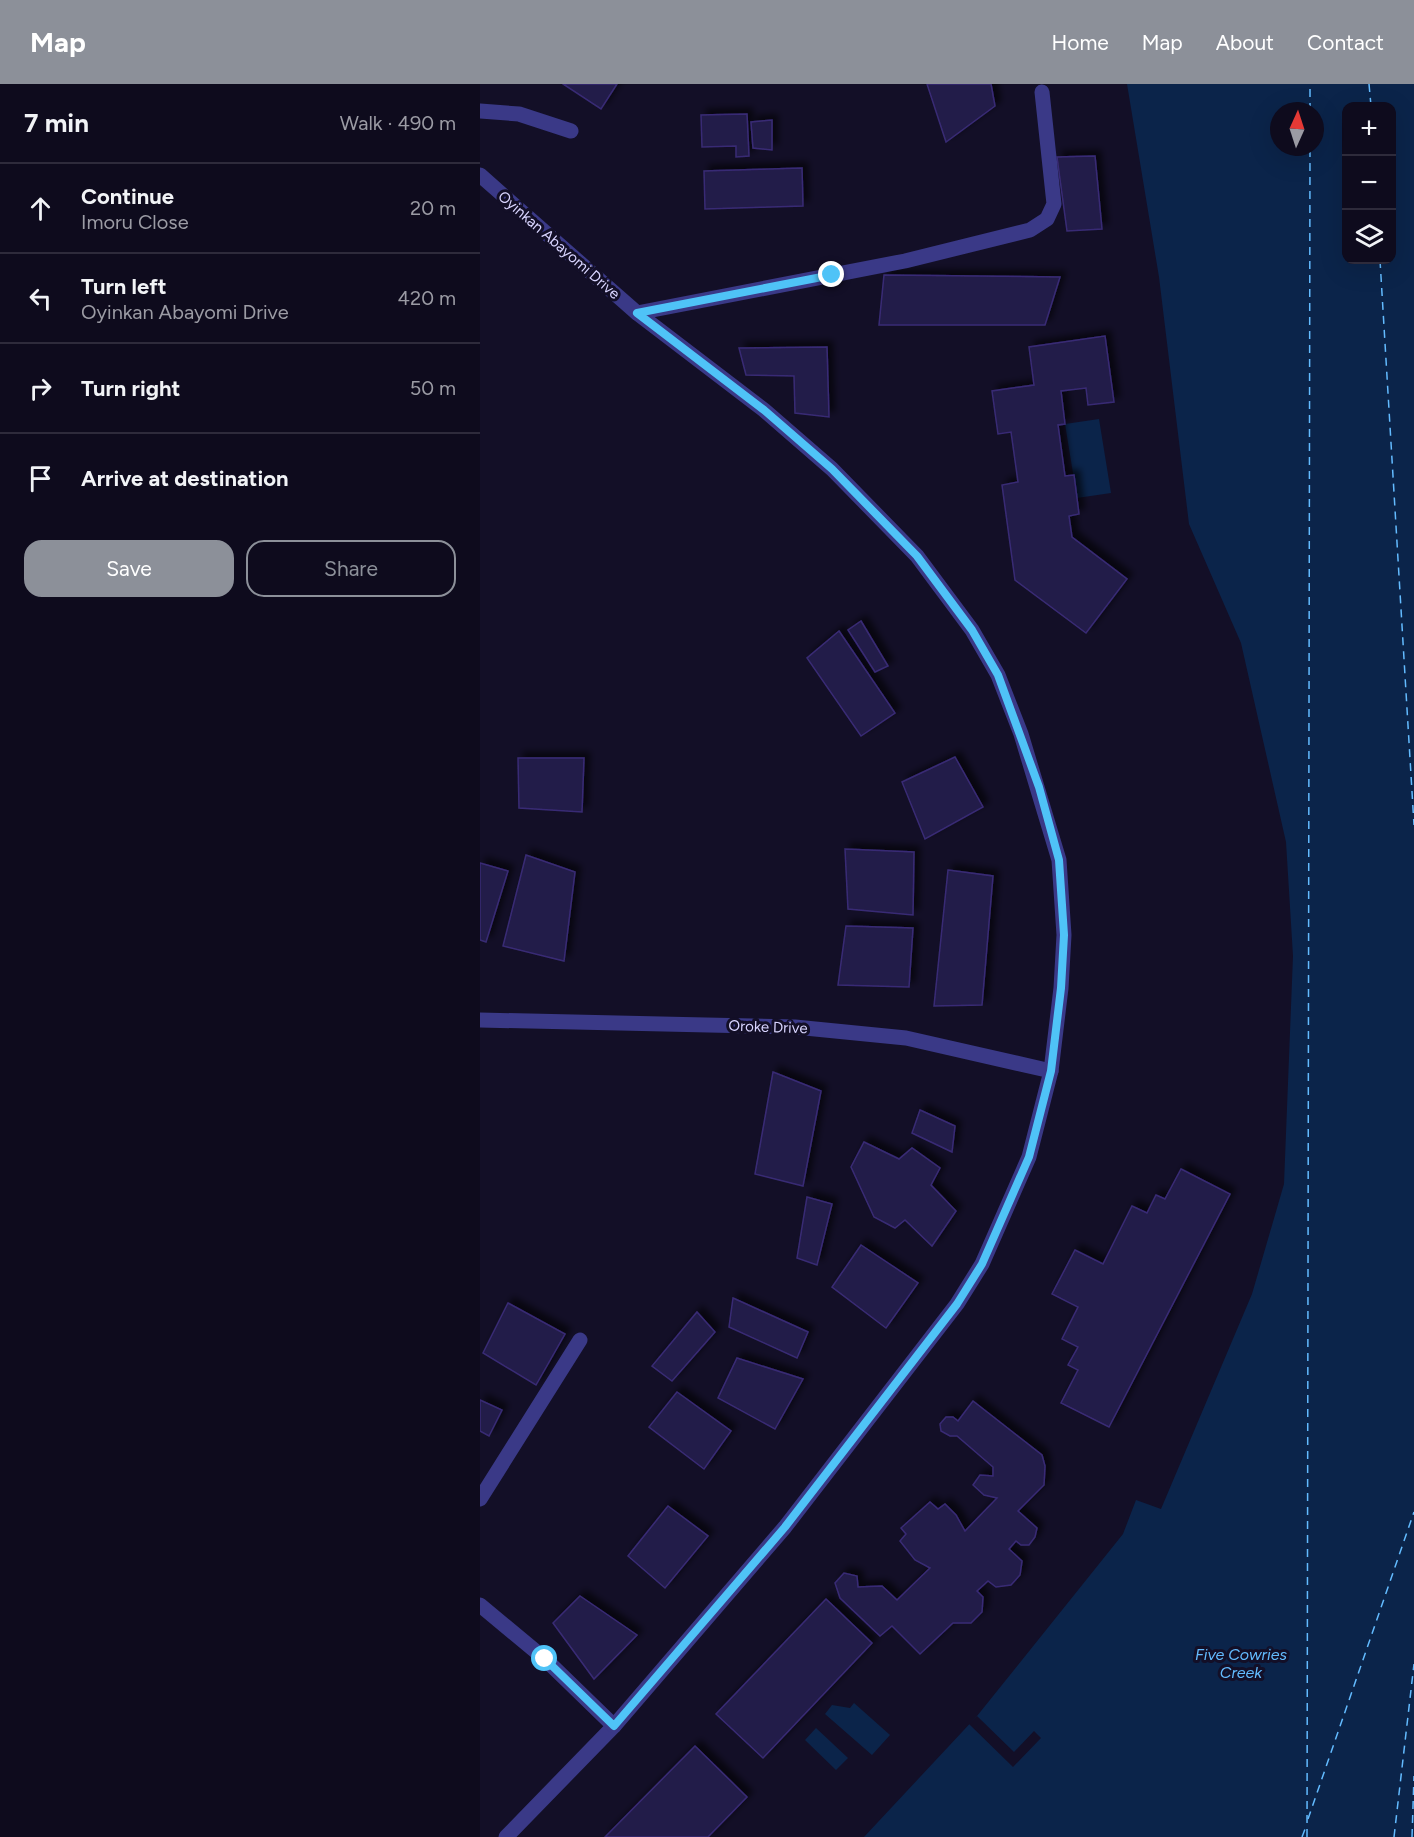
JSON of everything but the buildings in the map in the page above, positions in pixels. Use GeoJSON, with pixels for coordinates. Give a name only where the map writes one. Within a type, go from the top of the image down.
{"type":"FeatureCollection","features":[{"type":"Feature","properties":{"kind":"street"},"geometry":{"type":"LineString","coordinates":[[637,313],[905,261],[1030,230],[1047,219],[1054,204],[1042,92]]}},
{"type":"Feature","properties":{"kind":"street"},"geometry":{"type":"LineString","coordinates":[[480,111],[519,114],[571,131]]}},
{"type":"Feature","properties":{"kind":"street","name":"Oyinkan Abayomi Drive"},"geometry":{"type":"LineString","coordinates":[[480,174],[637,313],[764,410],[840,477],[917,556],[972,630],[998,675],[1039,787],[1059,860],[1064,935],[1061,988],[1051,1071],[1029,1157],[982,1264],[957,1304],[785,1527],[614,1726],[506,1837]]}},
{"type":"Feature","properties":{"kind":"street","name":"Oroke Drive"},"geometry":{"type":"LineString","coordinates":[[480,1020],[817,1029],[906,1038],[1051,1071]]}},
{"type":"Feature","properties":{"kind":"street"},"geometry":{"type":"LineString","coordinates":[[480,1499],[580,1340]]}},
{"type":"Feature","properties":{"kind":"street"},"geometry":{"type":"LineString","coordinates":[[480,1605],[545,1659],[614,1726]]}},
{"type":"Feature","properties":{"kind":"water","name":"Five Cowries Creek"},"geometry":{"type":"Polygon","coordinates":[[[1127,84],[1414,84],[1414,1837],[864,1837],[977,1716],[1123,1534],[1136,1500],[1161,1509],[1252,1294],[1284,1184],[1293,956],[1286,842],[1241,643],[1189,524],[1159,277],[1127,84]]]}},
{"type":"Feature","properties":{"kind":"water"},"geometry":{"type":"Polygon","coordinates":[[[1099,419],[1111,493],[1077,498],[1065,424],[1099,419]]]}},
{"type":"Feature","properties":{"kind":"water"},"geometry":{"type":"Polygon","coordinates":[[[854,1703],[890,1735],[872,1755],[825,1714],[832,1705],[850,1708],[854,1703]]]}},
{"type":"Feature","properties":{"kind":"water"},"geometry":{"type":"Polygon","coordinates":[[[816,1728],[848,1758],[836,1770],[805,1740],[816,1728]]]}},
{"type":"Feature","properties":{"kind":"pier"},"geometry":{"type":"Polygon","coordinates":[[[977,1716],[1014,1752],[1034,1731],[1041,1738],[1013,1767],[969,1724],[977,1716]]]}},
{"type":"Feature","properties":{"kind":"ferry route"},"geometry":{"type":"LineString","coordinates":[[1310,84],[1310,102]]}},
{"type":"Feature","properties":{"kind":"ferry route"},"geometry":{"type":"LineString","coordinates":[[1369,84],[1371,102]]}},
{"type":"Feature","properties":{"kind":"ferry route"},"geometry":{"type":"LineString","coordinates":[[1307,1837],[1310,156]]}},
{"type":"Feature","properties":{"kind":"ferry route"},"geometry":{"type":"LineString","coordinates":[[1380,264],[1414,825]]}},
{"type":"Feature","properties":{"kind":"ferry route"},"geometry":{"type":"LineString","coordinates":[[1308,1819],[1414,1512]]}},
{"type":"Feature","properties":{"kind":"ferry route"},"geometry":{"type":"LineString","coordinates":[[1394,1837],[1414,1664]]}},
{"type":"Feature","properties":{"kind":"ferry route"},"geometry":{"type":"LineString","coordinates":[[1412,1837],[1414,1776]]}},
{"type":"Feature","properties":{"kind":"ferry route"},"geometry":{"type":"LineString","coordinates":[[1302,1837],[1307,1824]]}},
{"type":"Feature","properties":{"kind":"route"},"geometry":{"type":"LineString","coordinates":[[545,1659],[614,1726],[785,1527],[957,1304],[982,1264],[1029,1157],[1051,1071],[1061,988],[1064,935],[1059,860],[1039,787],[998,675],[972,630],[917,556],[832,469],[764,410],[637,313],[796,280],[832,275]]}}]}
